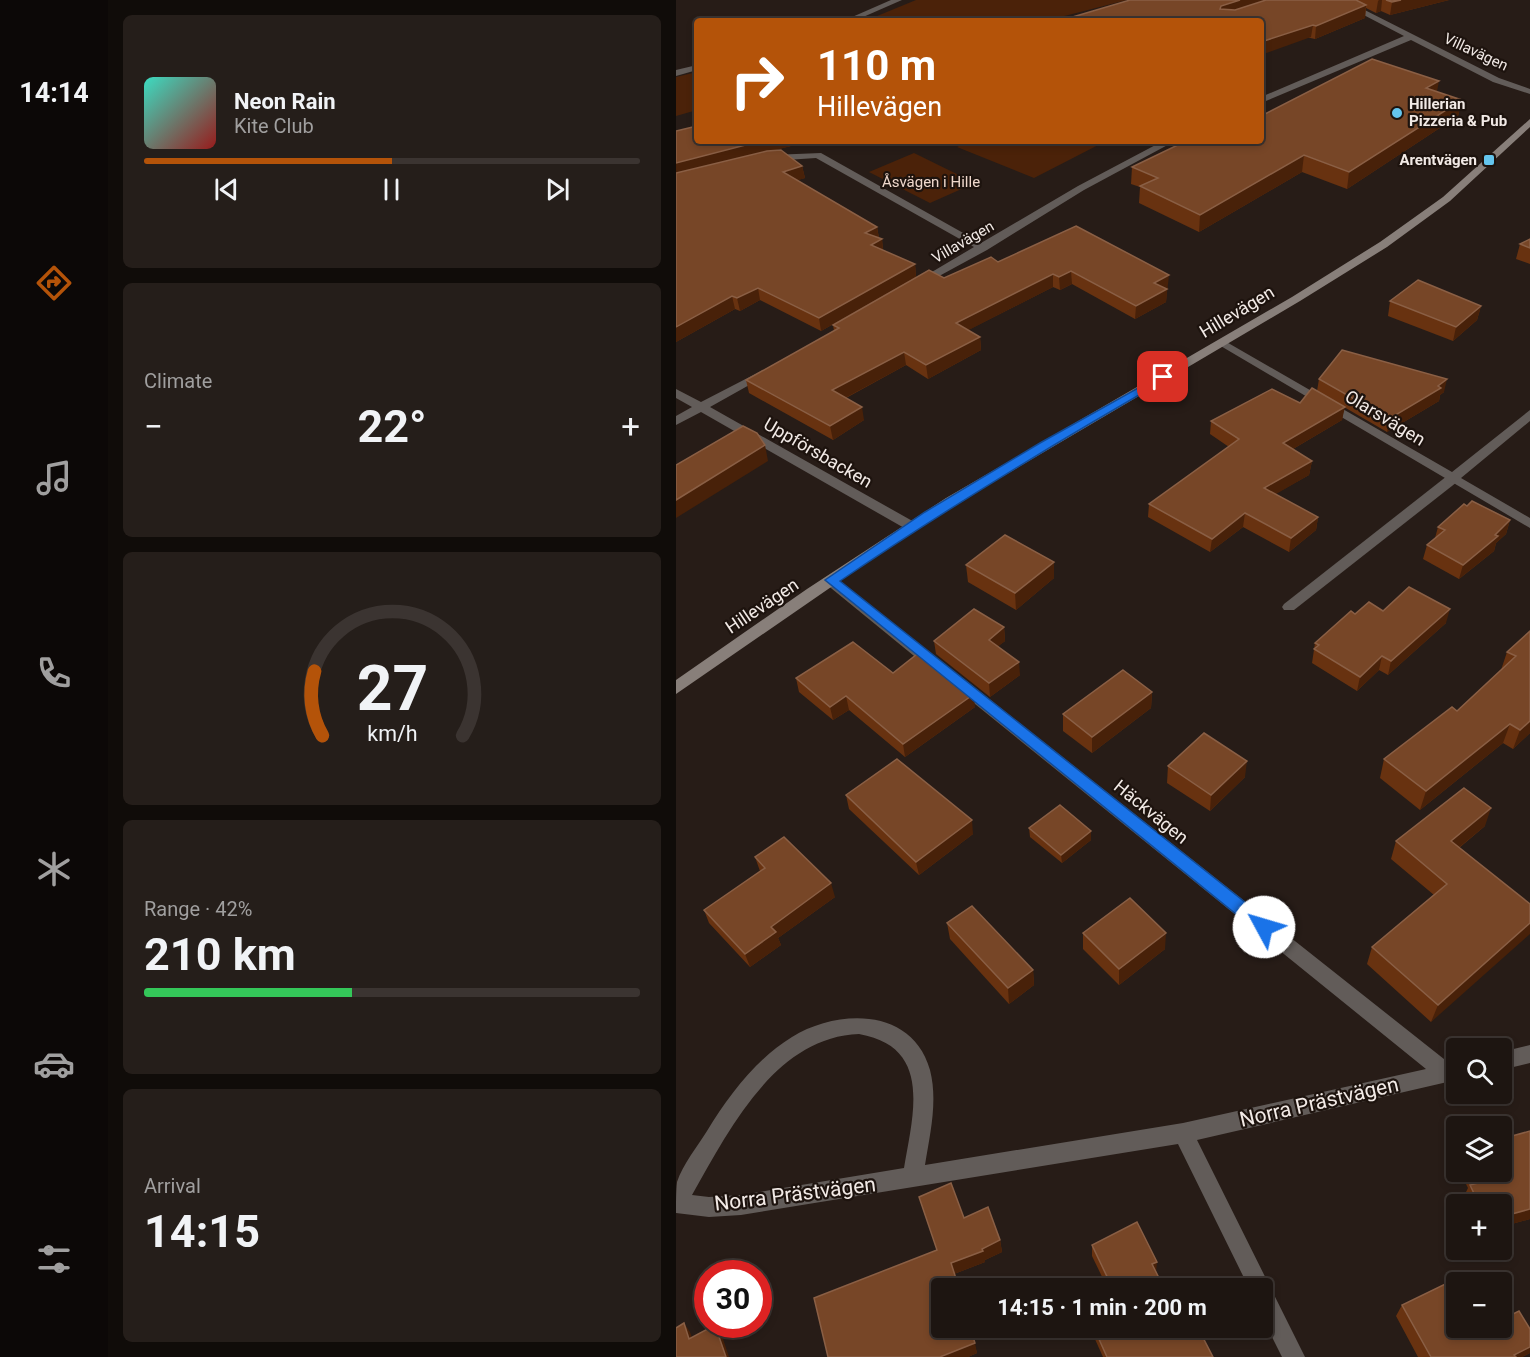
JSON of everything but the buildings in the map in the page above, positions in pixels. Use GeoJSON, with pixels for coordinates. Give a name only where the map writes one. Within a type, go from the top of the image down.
{"type":"FeatureCollection","features":[{"type":"Feature","properties":{"kind":"street"},"geometry":{"type":"LineString","coordinates":[[854,18],[898,0]]}},
{"type":"Feature","properties":{"kind":"street","name":"Villavägen"},"geometry":{"type":"LineString","coordinates":[[1339,0],[1496,80],[1530,92]]}},
{"type":"Feature","properties":{"kind":"street"},"geometry":{"type":"LineString","coordinates":[[1264,99],[1410,38]]}},
{"type":"Feature","properties":{"kind":"street"},"geometry":{"type":"LineString","coordinates":[[676,73],[694,69]]}},
{"type":"Feature","properties":{"kind":"street","name":"Hillevägen"},"geometry":{"type":"LineString","coordinates":[[676,688],[757,629],[910,526],[1044,445],[1223,343],[1382,245],[1436,208],[1530,122]]}},
{"type":"Feature","properties":{"kind":"street","name":"Villavägen"},"geometry":{"type":"LineString","coordinates":[[910,289],[983,248],[1081,188],[1164,144]]}},
{"type":"Feature","properties":{"kind":"street"},"geometry":{"type":"LineString","coordinates":[[760,160],[818,154],[983,248]]}},
{"type":"Feature","properties":{"kind":"street","name":"Olarsvägen"},"geometry":{"type":"LineString","coordinates":[[1223,343],[1530,524]]}},
{"type":"Feature","properties":{"kind":"street"},"geometry":{"type":"LineString","coordinates":[[676,421],[775,366]]}},
{"type":"Feature","properties":{"kind":"street","name":"Uppförsbacken"},"geometry":{"type":"LineString","coordinates":[[676,393],[910,526]]}},
{"type":"Feature","properties":{"kind":"street"},"geometry":{"type":"LineString","coordinates":[[1289,607],[1530,414]]}},
{"type":"Feature","properties":{"kind":"street","name":"Häckvägen"},"geometry":{"type":"LineString","coordinates":[[831,580],[1446,1068]]}},
{"type":"Feature","properties":{"kind":"street","name":"Norra Prästvägen"},"geometry":{"type":"LineString","coordinates":[[913,1178],[923,1110],[919,1067],[909,1050],[897,1039],[880,1029],[859,1024],[839,1025],[820,1032],[795,1046],[772,1064],[747,1090],[712,1142],[676,1203],[709,1207],[741,1205],[913,1178],[1183,1133],[1446,1073]]}},
{"type":"Feature","properties":{"kind":"street"},"geometry":{"type":"LineString","coordinates":[[1512,1058],[1530,1054]]}},
{"type":"Feature","properties":{"kind":"street"},"geometry":{"type":"LineString","coordinates":[[1183,1133],[1255,1278]]}},
{"type":"Feature","properties":{"kind":"street"},"geometry":{"type":"LineString","coordinates":[[1273,1315],[1294,1357]]}},
{"type":"Feature","properties":{"kind":"green space"},"geometry":{"type":"Polygon","coordinates":[[[916,0],[1127,0],[1057,18],[872,18],[916,0]]]}},
{"type":"Feature","properties":{"kind":"green space"},"geometry":{"type":"Polygon","coordinates":[[[694,73],[694,111],[676,116],[676,77],[694,73]]]}},
{"type":"Feature","properties":{"kind":"green space"},"geometry":{"type":"Polygon","coordinates":[[[963,144],[1100,144],[1034,178],[957,147],[963,144]]]}},
{"type":"Feature","properties":{"kind":"green space","name":"Åsvägen i Hille"},"geometry":{"type":"Polygon","coordinates":[[[914,153],[975,183],[930,203],[869,172],[914,153]]]}},
{"type":"Feature","properties":{"kind":"place","name":"Hillerian Pizzeria & Pub"},"geometry":{"type":"Point","coordinates":[1397,113]}},
{"type":"Feature","properties":{"kind":"place","name":"Arentvägen"},"geometry":{"type":"Point","coordinates":[1489,160]}},
{"type":"Feature","properties":{"kind":"route"},"geometry":{"type":"LineString","coordinates":[[1163,377],[910,526],[831,580],[1264,927]]}}]}
